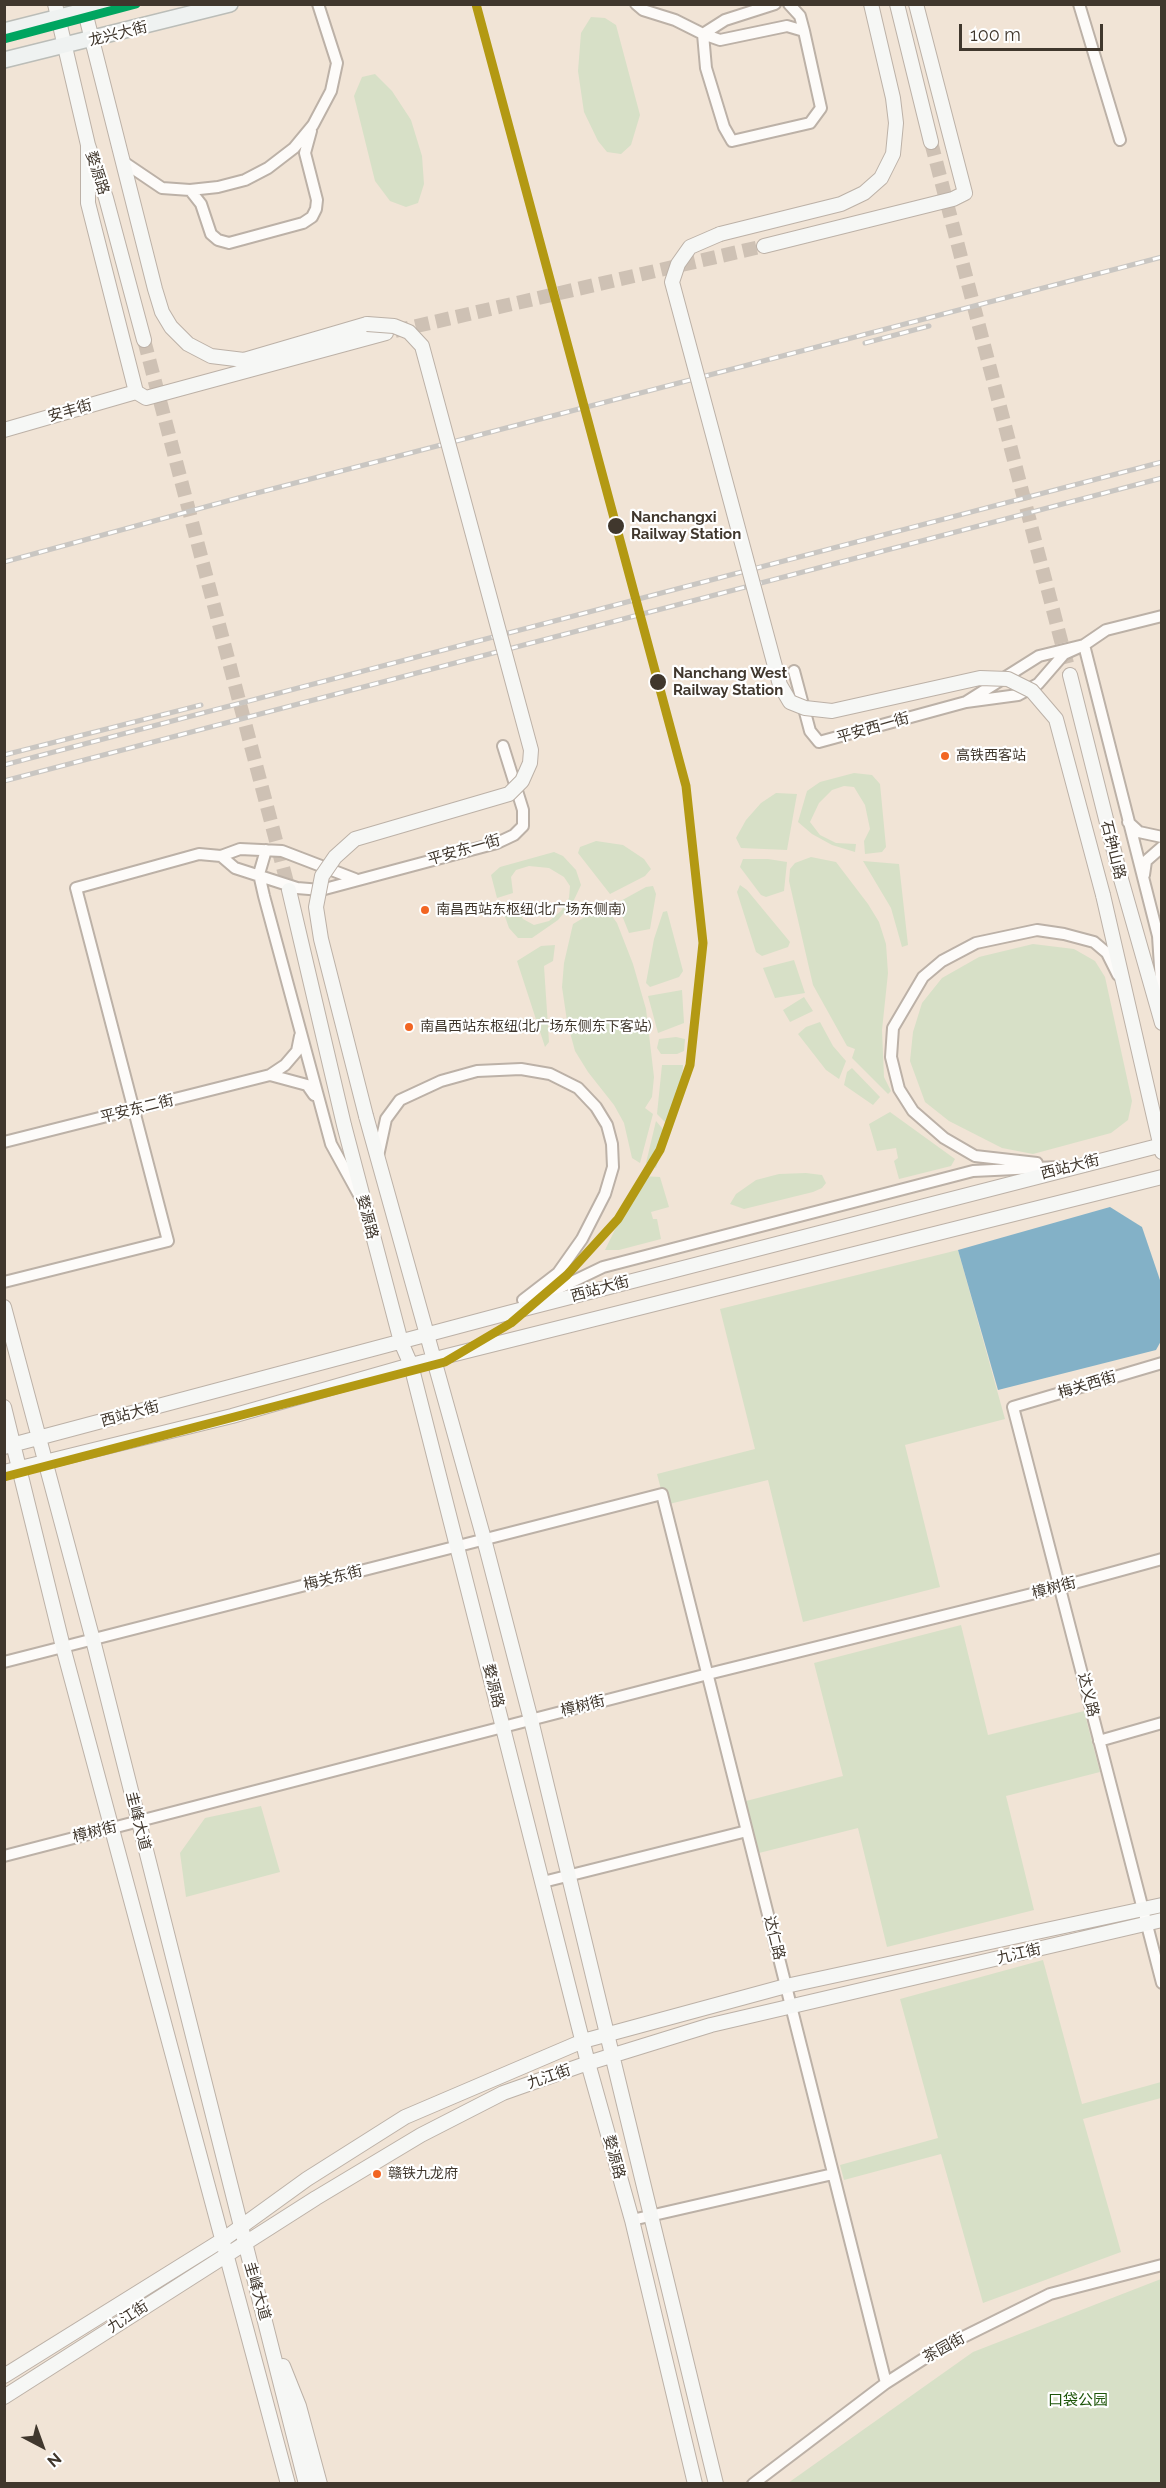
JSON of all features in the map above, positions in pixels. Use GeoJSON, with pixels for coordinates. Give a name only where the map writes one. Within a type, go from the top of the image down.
{"type":"FeatureCollection","features":[{"type":"Feature","properties":{"kind":"main road","name":"龙兴大街"},"geometry":{"type":"LineString","coordinates":[[4,31],[57,11],[111,4]]}},
{"type":"Feature","properties":{"kind":"main road","name":"龙兴大街"},"geometry":{"type":"LineString","coordinates":[[4,60],[230,4]]}},
{"type":"Feature","properties":{"kind":"street"},"geometry":{"type":"LineString","coordinates":[[124,163],[162,188],[190,190],[218,187],[245,180],[268,168],[294,148],[313,125],[331,91],[337,63],[318,4]]}},
{"type":"Feature","properties":{"kind":"street"},"geometry":{"type":"LineString","coordinates":[[636,4],[643,10],[675,20],[720,40],[788,26],[804,31]]}},
{"type":"Feature","properties":{"kind":"street"},"geometry":{"type":"LineString","coordinates":[[703,33],[725,21],[775,4]]}},
{"type":"Feature","properties":{"kind":"street"},"geometry":{"type":"LineString","coordinates":[[703,33],[706,68],[724,128],[732,141],[810,123],[821,108],[800,16],[789,4]]}},
{"type":"Feature","properties":{"kind":"street"},"geometry":{"type":"LineString","coordinates":[[871,4],[896,123],[893,154],[881,178],[864,193],[841,204],[720,234],[690,247],[678,264],[672,282],[780,685],[790,702],[805,708],[832,711],[980,678],[1008,679],[1032,690],[1056,719],[1103,895],[1121,982],[1161,1147]]}},
{"type":"Feature","properties":{"kind":"street"},"geometry":{"type":"LineString","coordinates":[[897,4],[931,142]]}},
{"type":"Feature","properties":{"kind":"street"},"geometry":{"type":"LineString","coordinates":[[764,246],[953,199],[965,193],[916,4]]}},
{"type":"Feature","properties":{"kind":"street"},"geometry":{"type":"LineString","coordinates":[[1079,4],[1120,140]]}},
{"type":"Feature","properties":{"kind":"street","name":"婺源路"},"geometry":{"type":"LineString","coordinates":[[84,8],[162,312],[171,327],[188,344],[211,357],[244,360],[367,324],[394,326],[409,332],[422,346],[531,750],[530,764],[522,781],[509,794],[355,839],[334,857],[322,876],[316,907],[321,939],[366,1116],[484,1539],[531,1720],[605,2036],[652,2215],[716,2484]]}},
{"type":"Feature","properties":{"kind":"street","name":"婺源路"},"geometry":{"type":"LineString","coordinates":[[57,11],[88,145],[106,198],[144,340]]}},
{"type":"Feature","properties":{"kind":"street"},"geometry":{"type":"LineString","coordinates":[[190,190],[201,204],[211,234],[218,240],[229,243],[303,223],[312,217],[316,209],[305,153],[313,125]]}},
{"type":"Feature","properties":{"kind":"street"},"geometry":{"type":"LineString","coordinates":[[88,145],[88,204],[136,392]]}},
{"type":"Feature","properties":{"kind":"street","name":"安丰街"},"geometry":{"type":"LineString","coordinates":[[4,430],[136,392],[146,398],[386,333]]}},
{"type":"Feature","properties":{"kind":"street"},"geometry":{"type":"LineString","coordinates":[[966,702],[1018,695],[1038,684],[1064,654],[1084,645],[1106,630],[1161,616]]}},
{"type":"Feature","properties":{"kind":"street"},"geometry":{"type":"LineString","coordinates":[[966,702],[1039,656],[1084,645]]}},
{"type":"Feature","properties":{"kind":"street"},"geometry":{"type":"LineString","coordinates":[[1084,645],[1158,936],[1161,996]]}},
{"type":"Feature","properties":{"kind":"street","name":"平安西一街"},"geometry":{"type":"LineString","coordinates":[[794,670],[810,731],[819,742],[966,702]]}},
{"type":"Feature","properties":{"kind":"street","name":"石钟山路"},"geometry":{"type":"LineString","coordinates":[[1070,675],[1120,879],[1161,1023]]}},
{"type":"Feature","properties":{"kind":"street","name":"平安东一街"},"geometry":{"type":"LineString","coordinates":[[221,856],[235,868],[297,888],[321,890],[341,886],[355,879],[497,843],[514,835],[523,826],[523,810],[503,746]]}},
{"type":"Feature","properties":{"kind":"street"},"geometry":{"type":"LineString","coordinates":[[1128,822],[1139,832],[1161,837]]}},
{"type":"Feature","properties":{"kind":"street"},"geometry":{"type":"LineString","coordinates":[[1143,878],[1146,861],[1161,847]]}},
{"type":"Feature","properties":{"kind":"street"},"geometry":{"type":"LineString","coordinates":[[4,1282],[168,1240],[76,888],[198,854],[221,856],[240,849],[282,851],[355,879]]}},
{"type":"Feature","properties":{"kind":"street"},"geometry":{"type":"LineString","coordinates":[[266,850],[259,874],[330,1144],[364,1204]]}},
{"type":"Feature","properties":{"kind":"street","name":"婺源路"},"geometry":{"type":"LineString","coordinates":[[289,890],[364,1204],[401,1342],[411,1365],[588,2063],[632,2220],[695,2484]]}},
{"type":"Feature","properties":{"kind":"street"},"geometry":{"type":"LineString","coordinates":[[1070,1167],[975,1156],[944,1138],[913,1112],[899,1089],[891,1058],[893,1028],[923,977],[942,961],[976,943],[1037,930],[1095,942],[1107,953],[1121,982]]}},
{"type":"Feature","properties":{"kind":"street"},"geometry":{"type":"LineString","coordinates":[[270,1075],[285,1065],[297,1051],[301,1032]]}},
{"type":"Feature","properties":{"kind":"street"},"geometry":{"type":"LineString","coordinates":[[378,1156],[386,1119],[400,1100],[425,1088],[477,1071],[521,1069],[550,1074],[578,1088],[596,1107],[607,1125],[612,1144],[613,1167],[605,1194],[582,1239],[558,1273],[508,1313]]}},
{"type":"Feature","properties":{"kind":"street"},"geometry":{"type":"LineString","coordinates":[[270,1075],[307,1085],[320,1105]]}},
{"type":"Feature","properties":{"kind":"street","name":"平安东二街"},"geometry":{"type":"LineString","coordinates":[[4,1142],[270,1075]]}},
{"type":"Feature","properties":{"kind":"street","name":"西站大街"},"geometry":{"type":"LineString","coordinates":[[10,1446],[508,1313],[1070,1167],[1161,1147]]}},
{"type":"Feature","properties":{"kind":"street"},"geometry":{"type":"LineString","coordinates":[[508,1313],[603,1267],[973,1171],[1070,1167]]}},
{"type":"Feature","properties":{"kind":"street","name":"西站大街"},"geometry":{"type":"LineString","coordinates":[[4,1472],[232,1416],[411,1365],[1161,1177]]}},
{"type":"Feature","properties":{"kind":"street","name":"圭峰大道"},"geometry":{"type":"LineString","coordinates":[[4,1307],[93,1640],[244,2244],[270,2335]]}},
{"type":"Feature","properties":{"kind":"street","name":"梅关西街"},"geometry":{"type":"LineString","coordinates":[[1013,1407],[1161,1363]]}},
{"type":"Feature","properties":{"kind":"street","name":"圭峰大道"},"geometry":{"type":"LineString","coordinates":[[4,1407],[10,1446],[20,1468],[63,1647],[288,2484]]}},
{"type":"Feature","properties":{"kind":"street","name":"达义路"},"geometry":{"type":"LineString","coordinates":[[1013,1407],[1161,1983]]}},
{"type":"Feature","properties":{"kind":"street","name":"梅关东街"},"geometry":{"type":"LineString","coordinates":[[4,1662],[662,1494]]}},
{"type":"Feature","properties":{"kind":"street","name":"达仁路"},"geometry":{"type":"LineString","coordinates":[[662,1494],[886,2383]]}},
{"type":"Feature","properties":{"kind":"street","name":"樟树街"},"geometry":{"type":"LineString","coordinates":[[4,1856],[708,1674],[1060,1587],[1161,1559]]}},
{"type":"Feature","properties":{"kind":"street"},"geometry":{"type":"LineString","coordinates":[[1100,1741],[1161,1723]]}},
{"type":"Feature","properties":{"kind":"street"},"geometry":{"type":"LineString","coordinates":[[543,1882],[747,1831]]}},
{"type":"Feature","properties":{"kind":"street","name":"九江街"},"geometry":{"type":"LineString","coordinates":[[4,2397],[244,2244],[421,2135],[503,2093],[588,2063],[612,2058],[711,2025],[1143,1918],[1161,1905]]}},
{"type":"Feature","properties":{"kind":"street","name":"九江街"},"geometry":{"type":"LineString","coordinates":[[4,2376],[224,2239],[307,2179],[405,2117],[584,2041],[786,1986],[1143,1918],[1161,1920]]}},
{"type":"Feature","properties":{"kind":"street"},"geometry":{"type":"LineString","coordinates":[[632,2220],[833,2174]]}},
{"type":"Feature","properties":{"kind":"street","name":"茶园街"},"geometry":{"type":"LineString","coordinates":[[753,2484],[886,2383],[939,2349],[1050,2294],[1161,2265]]}},
{"type":"Feature","properties":{"kind":"street"},"geometry":{"type":"LineString","coordinates":[[270,2335],[286,2413],[306,2484]]}},
{"type":"Feature","properties":{"kind":"street"},"geometry":{"type":"LineString","coordinates":[[270,2335],[299,2406],[320,2484]]}},
{"type":"Feature","properties":{"kind":"street"},"geometry":{"type":"LineString","coordinates":[[252,2352],[259,2412],[279,2484]]}},
{"type":"Feature","properties":{"kind":"green space"},"geometry":{"type":"Polygon","coordinates":[[[591,17],[605,18],[616,25],[640,115],[631,145],[621,154],[607,152],[598,141],[584,112],[578,71],[581,33],[591,17]]]}},
{"type":"Feature","properties":{"kind":"green space"},"geometry":{"type":"Polygon","coordinates":[[[375,74],[392,91],[411,120],[422,156],[424,184],[418,203],[406,207],[390,201],[375,181],[354,96],[362,77],[375,74]]]}},
{"type":"Feature","properties":{"kind":"green space"},"geometry":{"type":"Polygon","coordinates":[[[854,773],[872,775],[880,784],[886,847],[882,852],[865,854],[864,841],[870,829],[865,805],[854,787],[844,786],[832,790],[819,803],[810,822],[820,835],[836,843],[856,844],[855,852],[832,845],[812,834],[798,822],[807,791],[820,782],[854,773]]]}},
{"type":"Feature","properties":{"kind":"green space"},"geometry":{"type":"Polygon","coordinates":[[[776,793],[797,794],[787,850],[741,848],[736,838],[746,820],[761,803],[776,793]]]}},
{"type":"Feature","properties":{"kind":"green space"},"geometry":{"type":"Polygon","coordinates":[[[596,841],[623,845],[644,859],[651,869],[645,876],[610,894],[578,853],[580,847],[596,841]]]}},
{"type":"Feature","properties":{"kind":"green space"},"geometry":{"type":"Polygon","coordinates":[[[554,852],[563,856],[576,870],[581,885],[573,902],[558,920],[532,938],[518,938],[509,928],[503,911],[516,908],[523,919],[534,925],[549,921],[561,911],[569,898],[570,886],[564,877],[549,868],[529,866],[516,870],[511,877],[513,893],[497,898],[491,875],[500,867],[554,852]]]}},
{"type":"Feature","properties":{"kind":"green space"},"geometry":{"type":"Polygon","coordinates":[[[811,857],[836,862],[879,922],[886,944],[888,973],[882,1030],[884,1077],[891,1091],[888,1094],[852,1058],[855,1049],[847,1046],[813,985],[789,881],[790,869],[795,863],[811,857]]]}},
{"type":"Feature","properties":{"kind":"green space"},"geometry":{"type":"Polygon","coordinates":[[[743,859],[787,862],[784,891],[766,897],[761,895],[740,867],[743,859]]]}},
{"type":"Feature","properties":{"kind":"green space"},"geometry":{"type":"Polygon","coordinates":[[[863,861],[899,864],[908,945],[902,947],[891,908],[863,861]]]}},
{"type":"Feature","properties":{"kind":"green space"},"geometry":{"type":"Polygon","coordinates":[[[740,885],[747,890],[790,942],[788,947],[762,956],[756,952],[737,892],[740,885]]]}},
{"type":"Feature","properties":{"kind":"green space"},"geometry":{"type":"Polygon","coordinates":[[[653,886],[656,894],[650,929],[629,933],[617,903],[646,887],[653,886]]]}},
{"type":"Feature","properties":{"kind":"green space"},"geometry":{"type":"Polygon","coordinates":[[[595,911],[603,911],[612,916],[617,923],[633,964],[646,1009],[654,1077],[652,1097],[645,1108],[653,1114],[640,1163],[632,1158],[624,1123],[614,1105],[575,1051],[567,1021],[562,987],[564,963],[573,924],[595,911]]]}},
{"type":"Feature","properties":{"kind":"green space"},"geometry":{"type":"Polygon","coordinates":[[[667,911],[683,971],[679,977],[650,987],[646,983],[654,939],[663,912],[667,911]]]}},
{"type":"Feature","properties":{"kind":"green space"},"geometry":{"type":"Polygon","coordinates":[[[1033,944],[1074,949],[1095,961],[1105,977],[1132,1101],[1128,1120],[1111,1133],[1033,1154],[1002,1148],[949,1121],[925,1102],[910,1061],[913,1032],[922,1003],[942,978],[979,957],[1033,944]]]}},
{"type":"Feature","properties":{"kind":"green space"},"geometry":{"type":"Polygon","coordinates":[[[555,945],[553,961],[544,966],[549,1042],[545,1047],[517,961],[541,946],[555,945]]]}},
{"type":"Feature","properties":{"kind":"green space"},"geometry":{"type":"Polygon","coordinates":[[[794,960],[805,993],[775,998],[763,968],[794,960]]]}},
{"type":"Feature","properties":{"kind":"green space"},"geometry":{"type":"Polygon","coordinates":[[[682,990],[684,1023],[658,1033],[648,996],[682,990]]]}},
{"type":"Feature","properties":{"kind":"green space"},"geometry":{"type":"Polygon","coordinates":[[[804,997],[813,1011],[790,1022],[783,1010],[804,997]]]}},
{"type":"Feature","properties":{"kind":"green space"},"geometry":{"type":"Polygon","coordinates":[[[820,1022],[833,1046],[846,1061],[839,1079],[826,1070],[798,1034],[806,1027],[820,1022]]]}},
{"type":"Feature","properties":{"kind":"green space"},"geometry":{"type":"Polygon","coordinates":[[[676,1037],[685,1039],[684,1051],[677,1054],[661,1054],[657,1048],[659,1039],[676,1037]]]}},
{"type":"Feature","properties":{"kind":"green space"},"geometry":{"type":"Polygon","coordinates":[[[662,1065],[683,1065],[681,1098],[669,1126],[657,1114],[662,1065]]]}},
{"type":"Feature","properties":{"kind":"green space"},"geometry":{"type":"Polygon","coordinates":[[[852,1068],[880,1097],[873,1105],[844,1085],[847,1072],[852,1068]]]}},
{"type":"Feature","properties":{"kind":"green space"},"geometry":{"type":"Polygon","coordinates":[[[890,1112],[955,1159],[951,1166],[899,1179],[894,1161],[898,1158],[896,1148],[877,1151],[869,1124],[890,1112]]]}},
{"type":"Feature","properties":{"kind":"green space"},"geometry":{"type":"Polygon","coordinates":[[[656,1121],[667,1134],[656,1168],[646,1163],[656,1121]]]}},
{"type":"Feature","properties":{"kind":"green space"},"geometry":{"type":"Polygon","coordinates":[[[779,1174],[822,1175],[826,1183],[822,1188],[813,1192],[744,1209],[730,1204],[736,1194],[756,1180],[779,1174]]]}},
{"type":"Feature","properties":{"kind":"green space"},"geometry":{"type":"Polygon","coordinates":[[[641,1176],[660,1177],[669,1207],[651,1212],[653,1219],[657,1219],[661,1239],[619,1250],[605,1250],[641,1176]]]}},
{"type":"Feature","properties":{"kind":"green space"},"geometry":{"type":"Polygon","coordinates":[[[958,1250],[1005,1419],[905,1445],[940,1587],[803,1622],[768,1480],[665,1505],[657,1474],[755,1449],[720,1309],[958,1250]]]}},
{"type":"Feature","properties":{"kind":"green space"},"geometry":{"type":"Polygon","coordinates":[[[961,1625],[988,1735],[1084,1711],[1100,1772],[1006,1796],[1034,1910],[887,1947],[858,1828],[759,1853],[746,1801],[843,1776],[814,1663],[961,1625]]]}},
{"type":"Feature","properties":{"kind":"green space"},"geometry":{"type":"Polygon","coordinates":[[[261,1806],[280,1872],[186,1897],[180,1853],[205,1818],[261,1806]]]}},
{"type":"Feature","properties":{"kind":"green space"},"geometry":{"type":"Polygon","coordinates":[[[1043,1960],[1082,2104],[1161,2082],[1161,2098],[1083,2119],[1121,2252],[983,2303],[941,2154],[844,2180],[840,2165],[938,2138],[900,1999],[1043,1960]]]}},
{"type":"Feature","properties":{"kind":"green space","name":"口袋公园"},"geometry":{"type":"Polygon","coordinates":[[[1161,2279],[1161,2483],[788,2483],[973,2352],[1161,2279]]]}},
{"type":"Feature","properties":{"kind":"water"},"geometry":{"type":"Polygon","coordinates":[[[1110,1207],[1142,1227],[1161,1283],[1161,1341],[1156,1350],[998,1390],[958,1250],[1110,1207]]]}},
{"type":"Feature","properties":{"kind":"tunnel"},"geometry":{"type":"LineString","coordinates":[[931,142],[1070,675]]}},
{"type":"Feature","properties":{"kind":"tunnel"},"geometry":{"type":"LineString","coordinates":[[395,331],[764,246]]}},
{"type":"Feature","properties":{"kind":"tunnel"},"geometry":{"type":"LineString","coordinates":[[144,340],[289,890]]}},
{"type":"Feature","properties":{"kind":"railway"},"geometry":{"type":"LineString","coordinates":[[4,562],[249,495],[1162,257]]}},
{"type":"Feature","properties":{"kind":"railway"},"geometry":{"type":"LineString","coordinates":[[865,343],[929,326]]}},
{"type":"Feature","properties":{"kind":"railway"},"geometry":{"type":"LineString","coordinates":[[4,765],[1162,462]]}},
{"type":"Feature","properties":{"kind":"railway"},"geometry":{"type":"LineString","coordinates":[[4,781],[1162,478]]}},
{"type":"Feature","properties":{"kind":"railway"},"geometry":{"type":"LineString","coordinates":[[4,755],[201,705]]}},
{"type":"Feature","properties":{"kind":"transit line"},"geometry":{"type":"LineString","coordinates":[[4,39],[136,4]]}},
{"type":"Feature","properties":{"kind":"transit line"},"geometry":{"type":"LineString","coordinates":[[4,1477],[445,1362],[511,1323],[567,1275],[618,1219],[660,1150],[690,1065],[703,943],[686,786],[476,4]]}},
{"type":"Feature","properties":{"kind":"place","name":"Nanchangxi Railway Station"},"geometry":{"type":"Point","coordinates":[616,526]}},
{"type":"Feature","properties":{"kind":"place","name":"Nanchang West Railway Station"},"geometry":{"type":"Point","coordinates":[658,682]}},
{"type":"Feature","properties":{"kind":"place","name":"高铁西客站"},"geometry":{"type":"Point","coordinates":[945,756]}},
{"type":"Feature","properties":{"kind":"place","name":"南昌西站东枢纽(北广场东侧南)"},"geometry":{"type":"Point","coordinates":[425,910]}},
{"type":"Feature","properties":{"kind":"place","name":"南昌西站东枢纽(北广场东侧东下客站)"},"geometry":{"type":"Point","coordinates":[409,1027]}},
{"type":"Feature","properties":{"kind":"place","name":"赣铁九龙府"},"geometry":{"type":"Point","coordinates":[377,2174]}}]}
